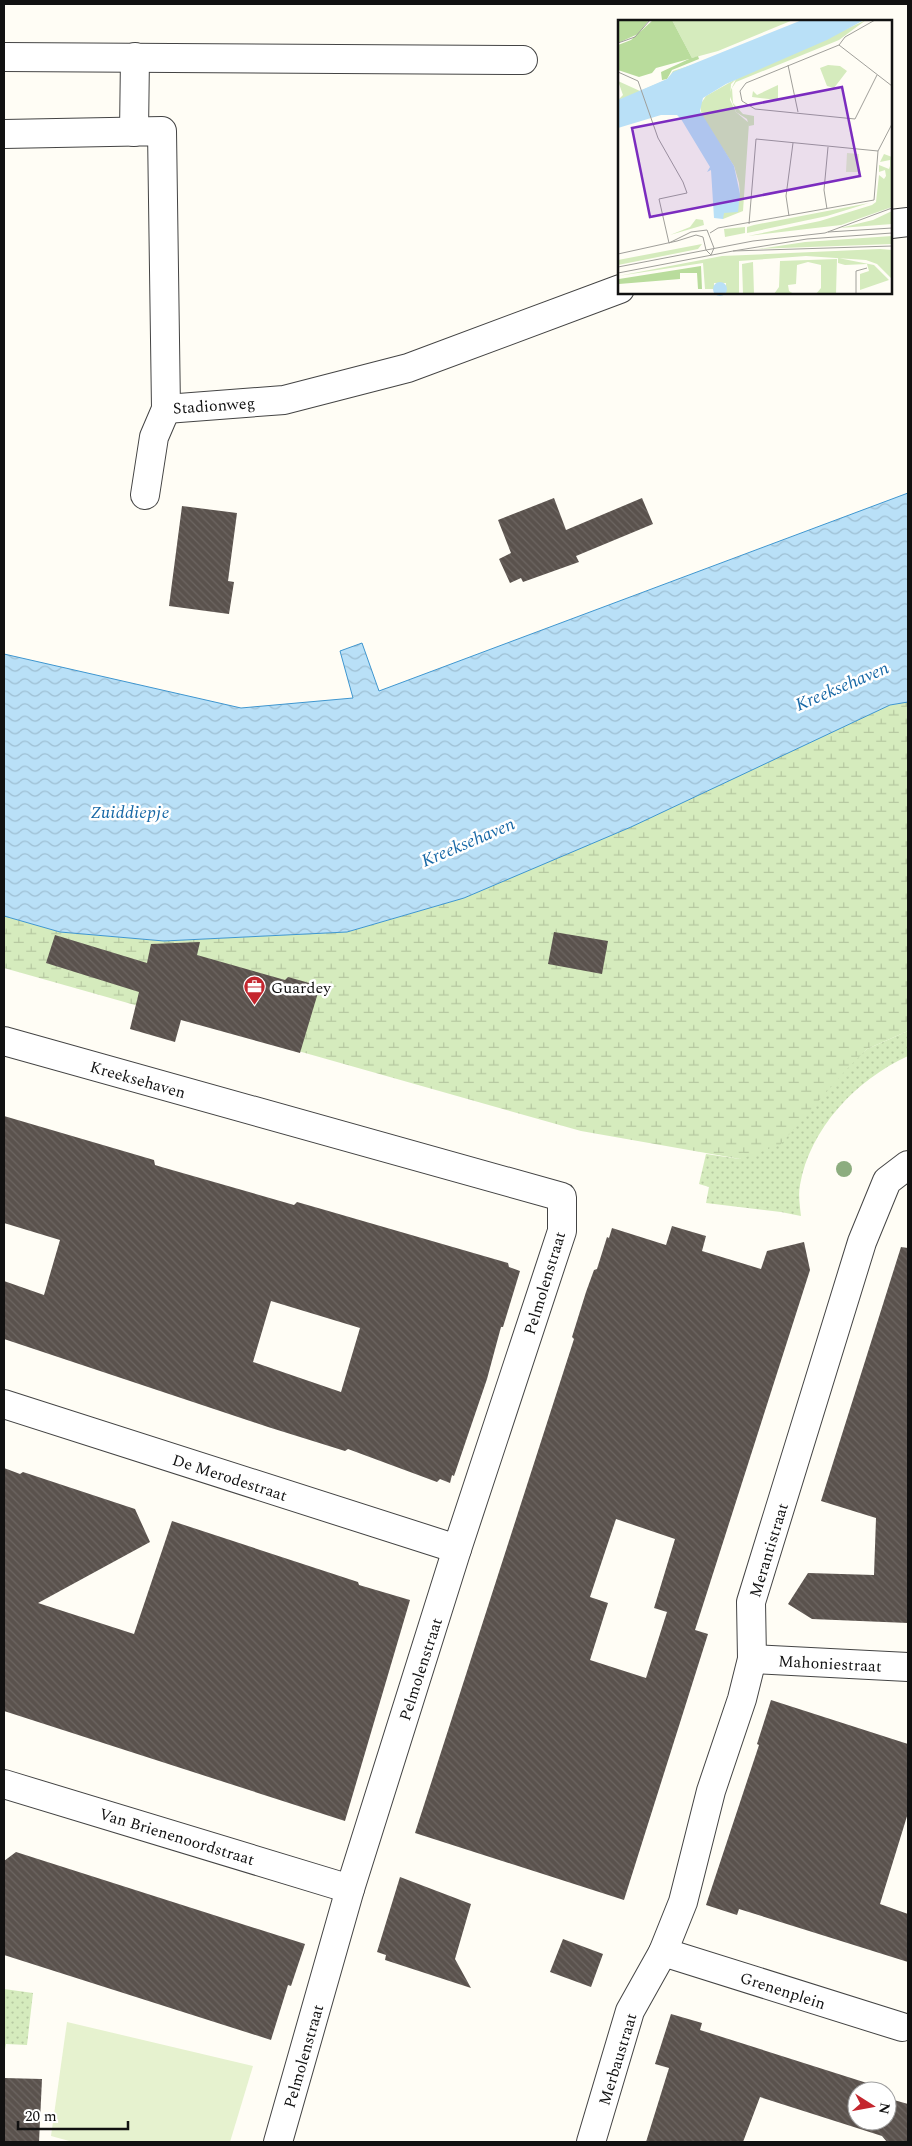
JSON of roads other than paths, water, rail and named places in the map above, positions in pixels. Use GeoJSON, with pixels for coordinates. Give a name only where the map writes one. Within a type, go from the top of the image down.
{"type":"FeatureCollection","features":[{"type":"Feature","properties":{"kind":"street"},"geometry":{"type":"LineString","coordinates":[[4,56],[523,60]]}},
{"type":"Feature","properties":{"kind":"street"},"geometry":{"type":"LineString","coordinates":[[134,58],[134,132]]}},
{"type":"Feature","properties":{"kind":"street","name":"Stadionweg"},"geometry":{"type":"LineString","coordinates":[[4,134],[162,131],[166,409],[284,400],[408,368],[618,290]]}},
{"type":"Feature","properties":{"kind":"street"},"geometry":{"type":"LineString","coordinates":[[892,224],[908,222]]}},
{"type":"Feature","properties":{"kind":"street"},"geometry":{"type":"LineString","coordinates":[[145,495],[154,437],[166,409]]}},
{"type":"Feature","properties":{"kind":"street","name":"Kreeksehaven"},"geometry":{"type":"LineString","coordinates":[[4,1041],[562,1197]]}},
{"type":"Feature","properties":{"kind":"street","name":"Merantistraat"},"geometry":{"type":"LineString","coordinates":[[663,1952],[684,1902],[711,1792],[742,1699],[752,1659],[751,1602],[862,1242],[887,1181],[908,1165]]}},
{"type":"Feature","properties":{"kind":"street","name":"Pelmolenstraat"},"geometry":{"type":"LineString","coordinates":[[278,2142],[350,1889],[457,1550],[562,1231],[562,1197]]}},
{"type":"Feature","properties":{"kind":"street","name":"De Merodestraat"},"geometry":{"type":"LineString","coordinates":[[4,1404],[457,1550]]}},
{"type":"Feature","properties":{"kind":"street","name":"Mahoniestraat"},"geometry":{"type":"LineString","coordinates":[[752,1659],[908,1667]]}},
{"type":"Feature","properties":{"kind":"street","name":"Van Brienenoordstraat"},"geometry":{"type":"LineString","coordinates":[[4,1784],[350,1889]]}},
{"type":"Feature","properties":{"kind":"street","name":"Grenenplein"},"geometry":{"type":"LineString","coordinates":[[663,1952],[902,2027]]}},
{"type":"Feature","properties":{"kind":"street","name":"Merbaustraat"},"geometry":{"type":"LineString","coordinates":[[591,2142],[630,2011],[663,1952]]}},
{"type":"Feature","properties":{"kind":"water","name":"Zuiddiepje"},"geometry":{"type":"Polygon","coordinates":[[[908,493],[908,702],[890,705],[631,827],[464,898],[347,932],[164,941],[60,932],[4,916],[4,654],[241,708],[353,698],[340,651],[362,643],[379,691],[908,493]]]}},
{"type":"Feature","properties":{"kind":"place","name":"Guardey"},"geometry":{"type":"Point","coordinates":[255,1006]}}]}
